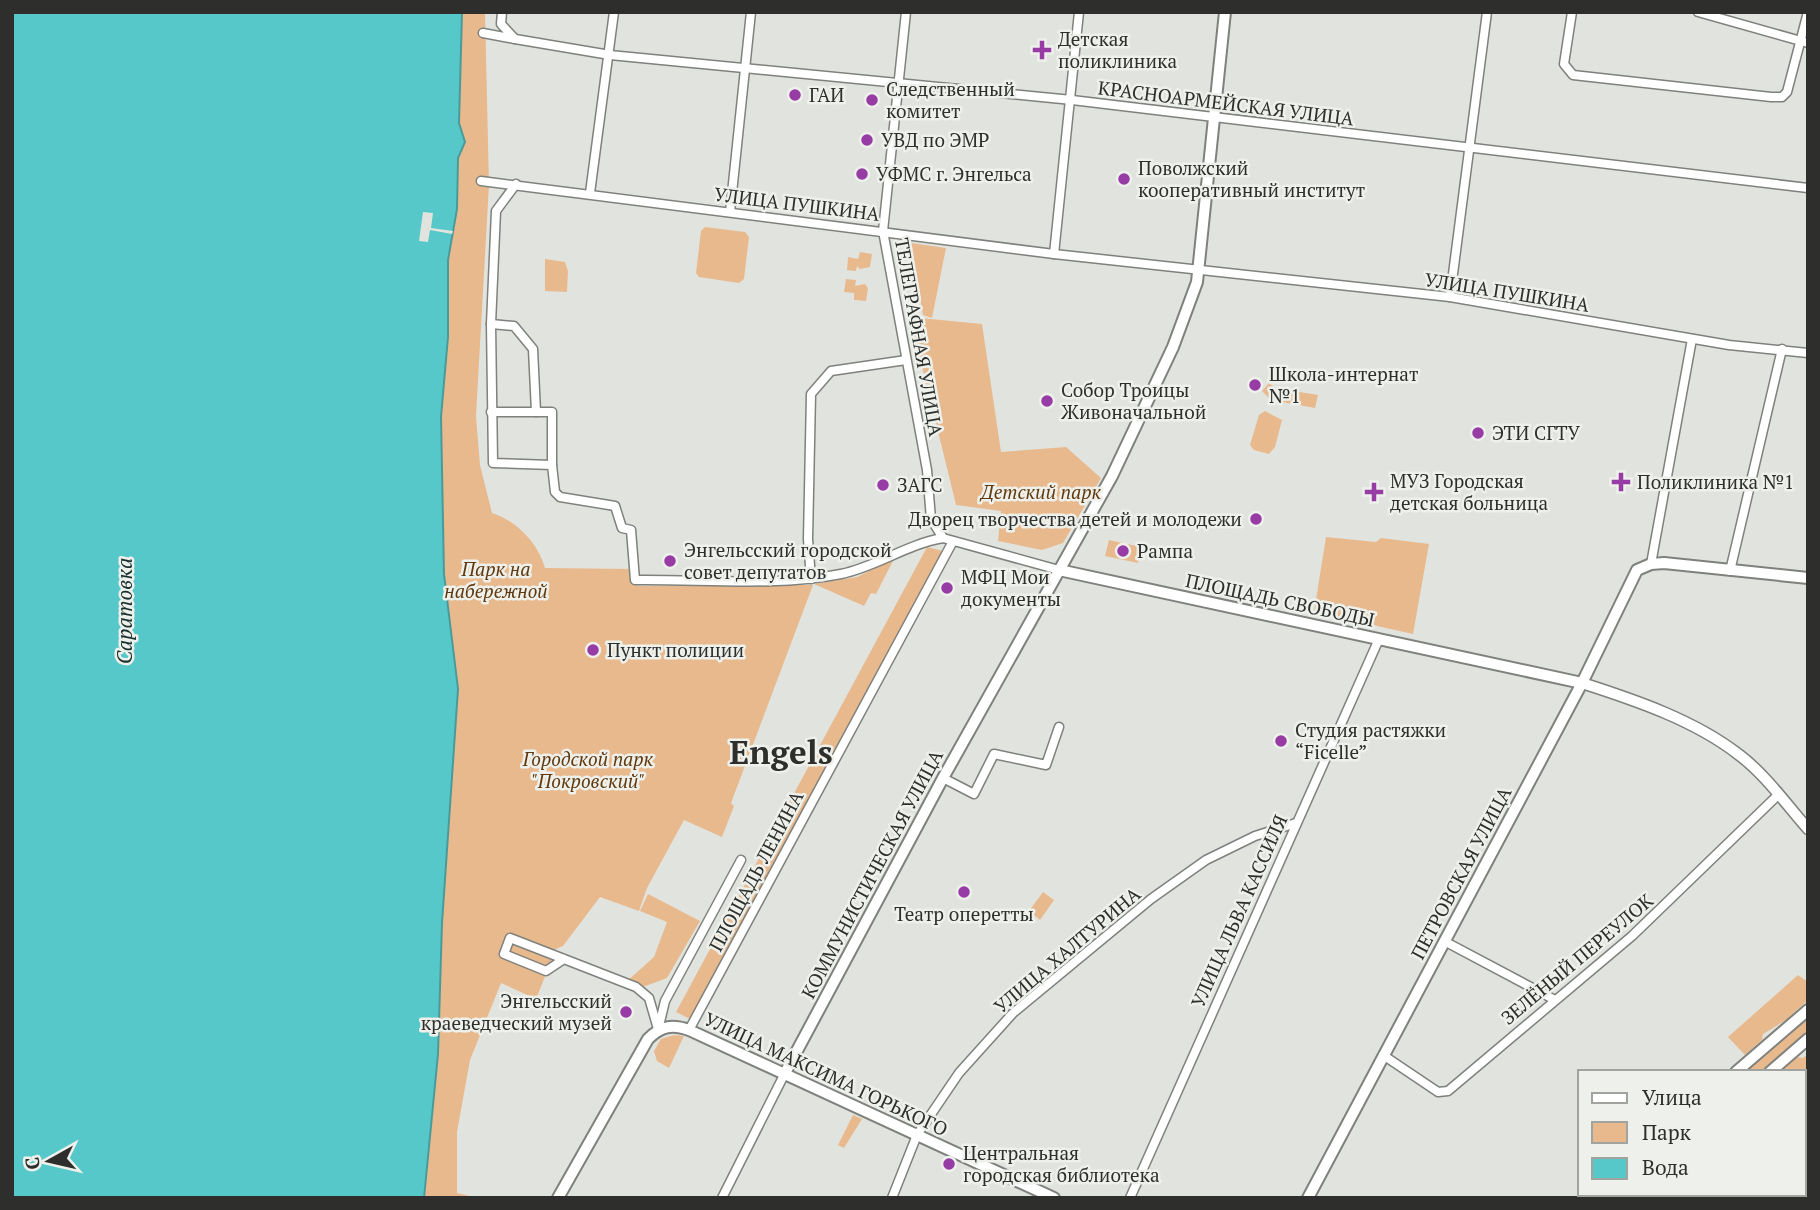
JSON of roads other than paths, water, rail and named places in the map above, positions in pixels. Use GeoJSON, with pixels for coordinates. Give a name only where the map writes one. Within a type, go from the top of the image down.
{"type":"FeatureCollection","features":[{"type":"Feature","properties":{"kind":"main road","name":"КОММУНИСТИЧЕСКАЯ УЛИЦА"},"geometry":{"type":"LineString","coordinates":[[784,1075],[943,778],[1146,409],[1196,290],[1225,12]]}},
{"type":"Feature","properties":{"kind":"main road"},"geometry":{"type":"LineString","coordinates":[[1647,565],[1808,578]]}},
{"type":"Feature","properties":{"kind":"main road","name":"ПЕТРОВСКАЯ УЛИЦА"},"geometry":{"type":"LineString","coordinates":[[1308,1198],[1582,683],[1625,589],[1647,565]]}},
{"type":"Feature","properties":{"kind":"main road","name":"ПЛОЩАДЬ СВОБОДЫ"},"geometry":{"type":"LineString","coordinates":[[1059,570],[1582,683]]}},
{"type":"Feature","properties":{"kind":"main road"},"geometry":{"type":"LineString","coordinates":[[1738,1070],[1808,1010]]}},
{"type":"Feature","properties":{"kind":"main road","name":"УЛИЦА МАКСИМА ГОРЬКОГО"},"geometry":{"type":"LineString","coordinates":[[658,1029],[679,1026],[689,1030],[1054,1198]]}},
{"type":"Feature","properties":{"kind":"main road"},"geometry":{"type":"LineString","coordinates":[[558,1198],[642,1048],[658,1029]]}},
{"type":"Feature","properties":{"kind":"main road"},"geometry":{"type":"LineString","coordinates":[[1772,1070],[1808,1039]]}},
{"type":"Feature","properties":{"kind":"street"},"geometry":{"type":"LineString","coordinates":[[502,12],[501,24],[515,39]]}},
{"type":"Feature","properties":{"kind":"street"},"geometry":{"type":"LineString","coordinates":[[590,193],[614,12]]}},
{"type":"Feature","properties":{"kind":"street"},"geometry":{"type":"LineString","coordinates":[[730,212],[751,12]]}},
{"type":"Feature","properties":{"kind":"street","name":"ТЕЛЕГРАФНАЯ УЛИЦА"},"geometry":{"type":"LineString","coordinates":[[906,12],[883,232],[928,470],[932,519],[943,538]]}},
{"type":"Feature","properties":{"kind":"street"},"geometry":{"type":"LineString","coordinates":[[1054,254],[1079,12]]}},
{"type":"Feature","properties":{"kind":"street"},"geometry":{"type":"LineString","coordinates":[[1450,297],[1487,12]]}},
{"type":"Feature","properties":{"kind":"street"},"geometry":{"type":"LineString","coordinates":[[1572,12],[1564,64],[1573,75],[1782,97],[1787,92],[1805,43],[1808,12]]}},
{"type":"Feature","properties":{"kind":"street"},"geometry":{"type":"LineString","coordinates":[[1699,12],[1805,43]]}},
{"type":"Feature","properties":{"kind":"street","name":"КРАСНОАРМЕЙСКАЯ УЛИЦА"},"geometry":{"type":"LineString","coordinates":[[482,33],[610,55],[1072,100],[1808,188]]}},
{"type":"Feature","properties":{"kind":"street","name":"УЛИЦА ПУШКИНА"},"geometry":{"type":"LineString","coordinates":[[481,181],[1054,254],[1450,297],[1553,312],[1606,325],[1692,339],[1808,352]]}},
{"type":"Feature","properties":{"kind":"street"},"geometry":{"type":"LineString","coordinates":[[516,184],[496,211],[491,324],[493,463],[552,465]]}},
{"type":"Feature","properties":{"kind":"street"},"geometry":{"type":"LineString","coordinates":[[491,324],[514,326],[533,349],[536,412]]}},
{"type":"Feature","properties":{"kind":"street"},"geometry":{"type":"LineString","coordinates":[[1647,565],[1692,339]]}},
{"type":"Feature","properties":{"kind":"street"},"geometry":{"type":"LineString","coordinates":[[1730,571],[1782,349]]}},
{"type":"Feature","properties":{"kind":"street"},"geometry":{"type":"LineString","coordinates":[[811,579],[808,539],[811,394],[831,371],[906,360]]}},
{"type":"Feature","properties":{"kind":"street"},"geometry":{"type":"LineString","coordinates":[[491,412],[552,412],[555,492],[560,497],[615,506],[622,528],[631,530],[635,580],[811,579],[845,573],[927,541],[943,538]]}},
{"type":"Feature","properties":{"kind":"street","name":"ПЛОЩАДЬ СВОБОДЫ"},"geometry":{"type":"LineString","coordinates":[[943,538],[1059,570]]}},
{"type":"Feature","properties":{"kind":"street","name":"ПЛОЩАДЬ ЛЕНИНА"},"geometry":{"type":"LineString","coordinates":[[689,1030],[952,542]]}},
{"type":"Feature","properties":{"kind":"street","name":"УЛИЦА ЛЬВА КАССИЛЯ"},"geometry":{"type":"LineString","coordinates":[[1130,1198],[1379,639]]}},
{"type":"Feature","properties":{"kind":"street"},"geometry":{"type":"LineString","coordinates":[[1582,683],[1656,709],[1713,737],[1739,754],[1808,829]]}},
{"type":"Feature","properties":{"kind":"street"},"geometry":{"type":"LineString","coordinates":[[943,778],[974,794],[994,754],[1046,765],[1059,727]]}},
{"type":"Feature","properties":{"kind":"street","name":"ЗЕЛЁНЫЙ ПЕРЕУЛОК"},"geometry":{"type":"LineString","coordinates":[[1383,1055],[1438,1091],[1448,1091],[1632,936],[1778,795]]}},
{"type":"Feature","properties":{"kind":"street","name":"УЛИЦА ХАЛТУРИНА"},"geometry":{"type":"LineString","coordinates":[[892,1198],[917,1135],[959,1073],[1013,1013],[1151,899],[1206,860],[1255,836],[1296,823]]}},
{"type":"Feature","properties":{"kind":"street","name":"ПЛОЩАДЬ ЛЕНИНА"},"geometry":{"type":"LineString","coordinates":[[658,1029],[665,1001],[741,860]]}},
{"type":"Feature","properties":{"kind":"street"},"geometry":{"type":"LineString","coordinates":[[564,959],[546,971],[504,954],[510,938],[564,959],[636,987],[649,998],[658,1029]]}},
{"type":"Feature","properties":{"kind":"street"},"geometry":{"type":"LineString","coordinates":[[1444,942],[1555,1000]]}},
{"type":"Feature","properties":{"kind":"street","name":"КОММУНИСТИЧЕСКАЯ УЛИЦА"},"geometry":{"type":"LineString","coordinates":[[722,1198],[784,1075]]}},
{"type":"Feature","properties":{"kind":"water","name":"Саратовка"},"geometry":{"type":"Polygon","coordinates":[[[12,12],[462,12],[459,123],[465,142],[458,158],[457,209],[448,260],[448,337],[441,417],[444,574],[458,689],[442,923],[438,1054],[424,1198],[12,1198],[12,12]]]}},
{"type":"Feature","properties":{"kind":"place","name":"Детская поликлиника"},"geometry":{"type":"Point","coordinates":[1042,50]}},
{"type":"Feature","properties":{"kind":"place","name":"ГАИ"},"geometry":{"type":"Point","coordinates":[795,95]}},
{"type":"Feature","properties":{"kind":"place","name":"Следственный комитет"},"geometry":{"type":"Point","coordinates":[872,100]}},
{"type":"Feature","properties":{"kind":"place","name":"УВД по ЭМР"},"geometry":{"type":"Point","coordinates":[867,140]}},
{"type":"Feature","properties":{"kind":"place","name":"УФМС г. Энгельса"},"geometry":{"type":"Point","coordinates":[862,174]}},
{"type":"Feature","properties":{"kind":"place","name":"Поволжский кооперативный институт"},"geometry":{"type":"Point","coordinates":[1124,179]}},
{"type":"Feature","properties":{"kind":"place","name":"Школа-интернат №1"},"geometry":{"type":"Point","coordinates":[1255,385]}},
{"type":"Feature","properties":{"kind":"place","name":"Собор Троицы Живоначальной"},"geometry":{"type":"Point","coordinates":[1047,401]}},
{"type":"Feature","properties":{"kind":"place","name":"ЭТИ СГТУ"},"geometry":{"type":"Point","coordinates":[1478,433]}},
{"type":"Feature","properties":{"kind":"place","name":"Поликлиника №1"},"geometry":{"type":"Point","coordinates":[1621,482]}},
{"type":"Feature","properties":{"kind":"place","name":"ЗАГС"},"geometry":{"type":"Point","coordinates":[883,485]}},
{"type":"Feature","properties":{"kind":"place","name":"МУЗ Городская детская больница"},"geometry":{"type":"Point","coordinates":[1374,492]}},
{"type":"Feature","properties":{"kind":"place","name":"Дворец творчества детей и молодежи"},"geometry":{"type":"Point","coordinates":[1256,519]}},
{"type":"Feature","properties":{"kind":"place","name":"Рампа"},"geometry":{"type":"Point","coordinates":[1123,551]}},
{"type":"Feature","properties":{"kind":"place","name":"Энгельсский городской совет депутатов"},"geometry":{"type":"Point","coordinates":[670,561]}},
{"type":"Feature","properties":{"kind":"place","name":"МФЦ Мои документы"},"geometry":{"type":"Point","coordinates":[947,588]}},
{"type":"Feature","properties":{"kind":"place","name":"Пункт полиции"},"geometry":{"type":"Point","coordinates":[593,650]}},
{"type":"Feature","properties":{"kind":"place","name":"Студия растяжки “Ficelle”"},"geometry":{"type":"Point","coordinates":[1281,741]}},
{"type":"Feature","properties":{"kind":"place","name":"Театр оперетты"},"geometry":{"type":"Point","coordinates":[964,892]}},
{"type":"Feature","properties":{"kind":"place","name":"Энгельсский краеведческий музей"},"geometry":{"type":"Point","coordinates":[626,1012]}},
{"type":"Feature","properties":{"kind":"place","name":"Центральная городская библиотека"},"geometry":{"type":"Point","coordinates":[949,1164]}},
{"type":"Feature","properties":{"kind":"district","name":"Engels"},"geometry":{"type":"Point","coordinates":[781,752]}},
{"type":"Feature","properties":{"kind":"park label","name":"Детский парк"},"geometry":{"type":"Point","coordinates":[1041,492]}},
{"type":"Feature","properties":{"kind":"park label","name":"Парк на набережной"},"geometry":{"type":"Point","coordinates":[496,580]}},
{"type":"Feature","properties":{"kind":"park label","name":"Городской парк \"Покровский\""},"geometry":{"type":"Point","coordinates":[588,770]}}]}
